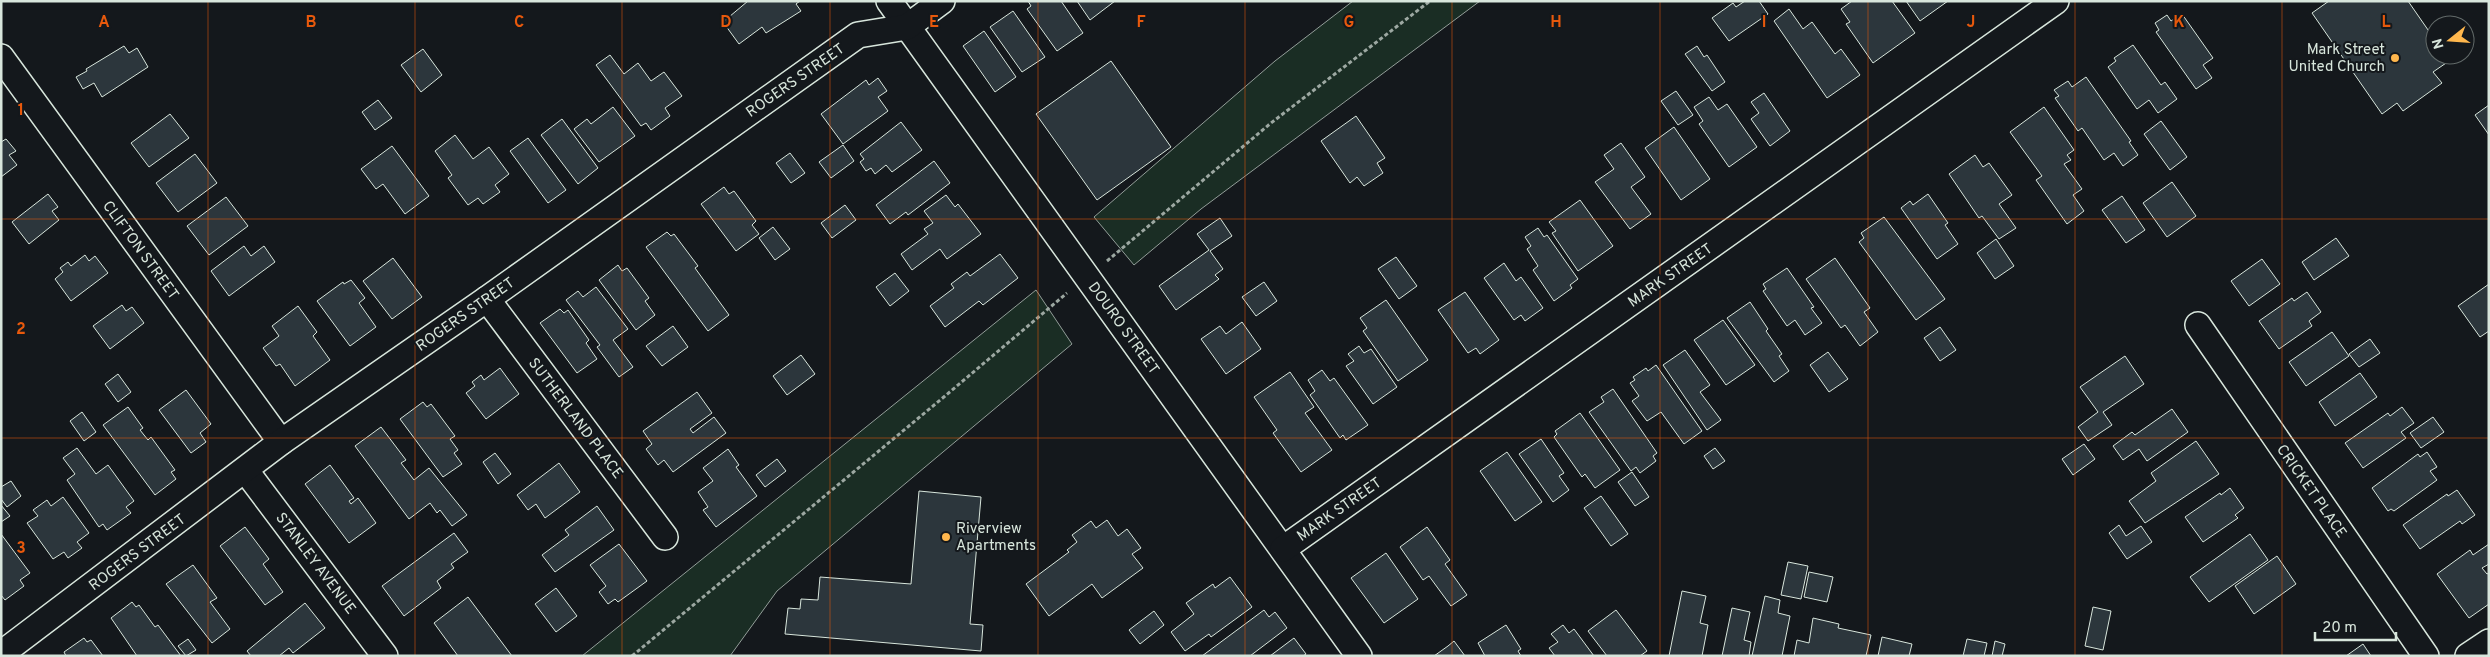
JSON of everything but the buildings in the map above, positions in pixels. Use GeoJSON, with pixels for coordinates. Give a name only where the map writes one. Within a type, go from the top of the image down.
{"type":"FeatureCollection","features":[{"type":"Feature","properties":{"kind":"street","name":"DOURO STREET"},"geometry":{"type":"LineString","coordinates":[[888,1],[1359,656]]}},
{"type":"Feature","properties":{"kind":"street","name":"ROGERS STREET"},"geometry":{"type":"LineString","coordinates":[[1,654],[246,471],[281,442],[487,299],[858,35],[908,27],[942,1]]}},
{"type":"Feature","properties":{"kind":"street","name":"MARK STREET"},"geometry":{"type":"LineString","coordinates":[[1283,549],[2056,1]]}},
{"type":"Feature","properties":{"kind":"street","name":"CLIFTON STREET"},"geometry":{"type":"LineString","coordinates":[[1,57],[281,442]]}},
{"type":"Feature","properties":{"kind":"street","name":"SUTHERLAND PLACE"},"geometry":{"type":"LineString","coordinates":[[487,299],[665,537]]}},
{"type":"Feature","properties":{"kind":"street","name":"CRICKET PLACE"},"geometry":{"type":"LineString","coordinates":[[2198,325],[2426,656]]}},
{"type":"Feature","properties":{"kind":"street","name":"STANLEY AVENUE"},"geometry":{"type":"LineString","coordinates":[[246,471],[385,656]]}},
{"type":"Feature","properties":{"kind":"street"},"geometry":{"type":"LineString","coordinates":[[2468,656],[2489,642]]}},
{"type":"Feature","properties":{"kind":"path"},"geometry":{"type":"LineString","coordinates":[[632,656],[1271,123],[1430,1]]}},
{"type":"Feature","properties":{"kind":"green space"},"geometry":{"type":"Polygon","coordinates":[[[1353,1],[1480,1],[1201,209],[1134,265],[1094,217],[1275,61],[1353,1]]]}},
{"type":"Feature","properties":{"kind":"green space"},"geometry":{"type":"Polygon","coordinates":[[[1036,290],[1072,344],[777,591],[730,656],[582,656],[1036,290]]]}},
{"type":"Feature","properties":{"kind":"place","name":"Mark Street United Church"},"geometry":{"type":"Point","coordinates":[2395,58]}},
{"type":"Feature","properties":{"kind":"place","name":"Riverview Apartments"},"geometry":{"type":"Point","coordinates":[946,537]}}]}
